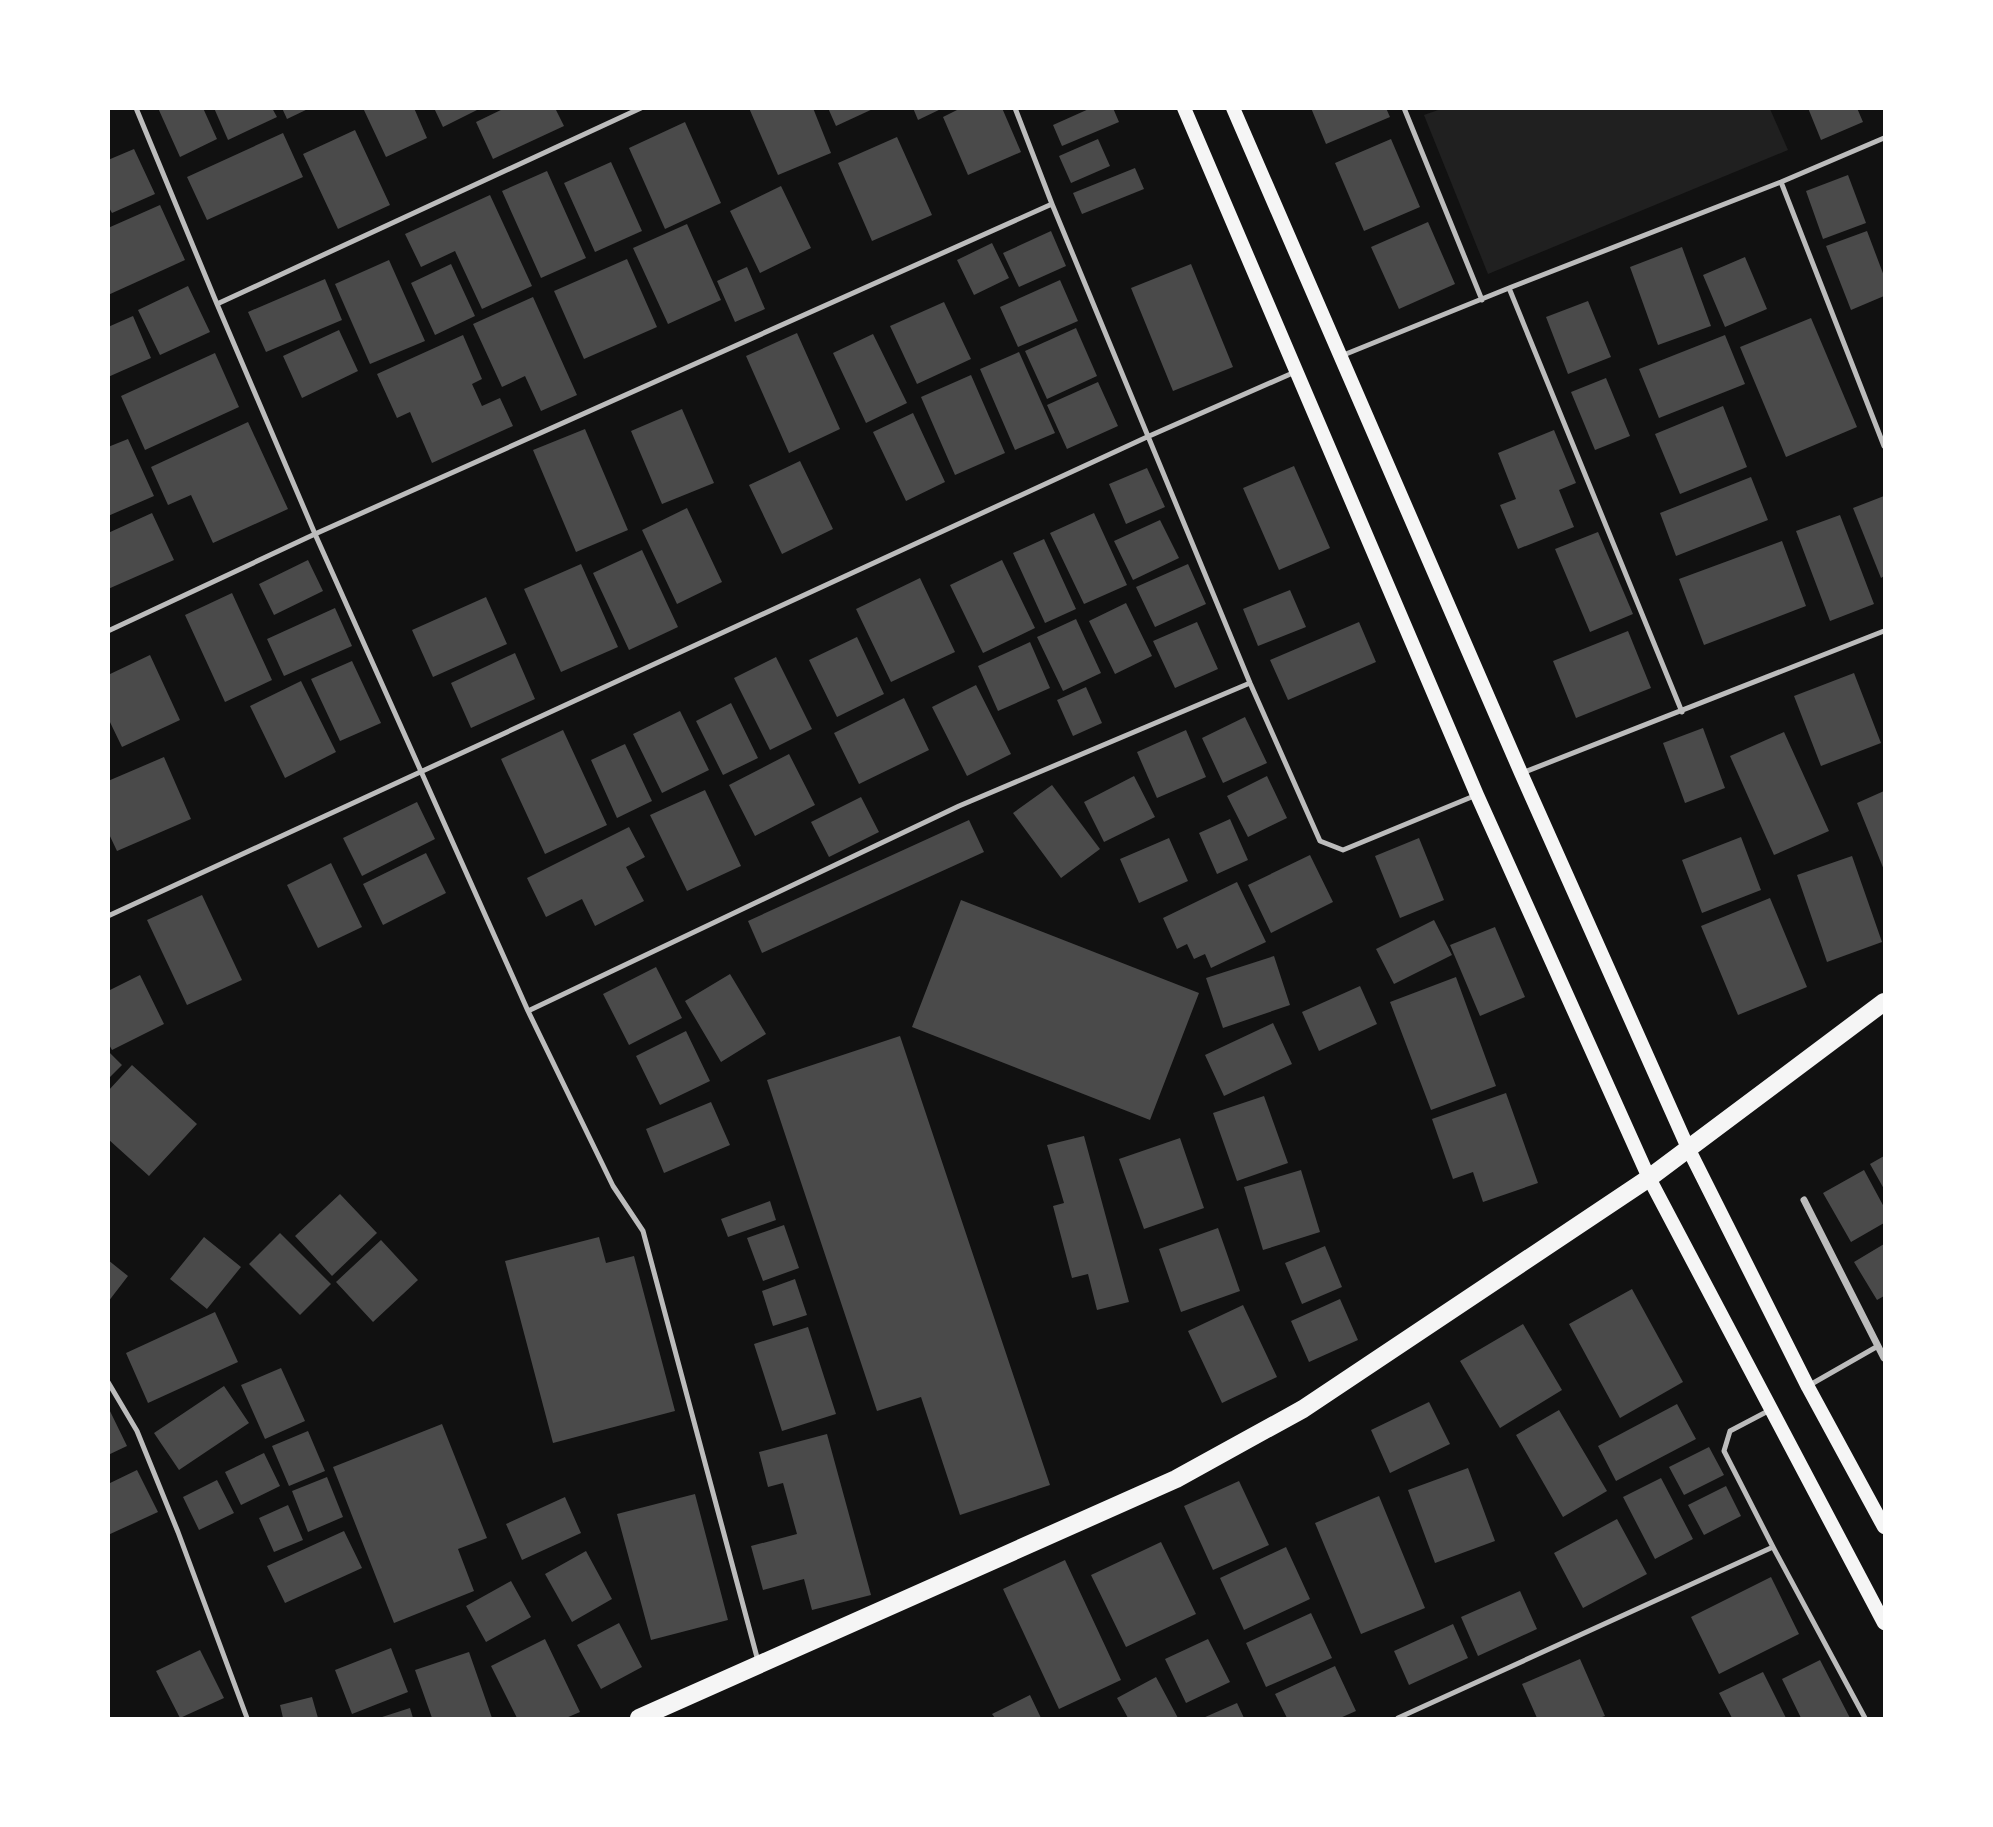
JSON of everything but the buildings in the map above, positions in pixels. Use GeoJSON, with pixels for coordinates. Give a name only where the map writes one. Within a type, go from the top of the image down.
{"type":"FeatureCollection","features":[{"type":"Feature","properties":{"kind":"main road"},"geometry":{"type":"LineString","coordinates":[[1184,108],[1294,372],[1477,795],[1649,1178],[1885,1623]]}},
{"type":"Feature","properties":{"kind":"main road"},"geometry":{"type":"LineString","coordinates":[[1233,108],[1521,773],[1688,1148],[1808,1387],[1885,1527]]}},
{"type":"Feature","properties":{"kind":"main road"},"geometry":{"type":"LineString","coordinates":[[639,1718],[1187,1473],[1303,1409],[1649,1178],[1885,1002]]}},
{"type":"Feature","properties":{"kind":"street"},"geometry":{"type":"LineString","coordinates":[[1804,1200],[1885,1358]]}},
{"type":"Feature","properties":{"kind":"lane"},"geometry":{"type":"LineString","coordinates":[[136,108],[315,534],[528,1011],[613,1186],[643,1231],[759,1664]]}},
{"type":"Feature","properties":{"kind":"lane"},"geometry":{"type":"LineString","coordinates":[[217,304],[641,108]]}},
{"type":"Feature","properties":{"kind":"lane"},"geometry":{"type":"LineString","coordinates":[[1015,108],[1147,437],[1250,683],[1320,841],[1343,850],[1477,795]]}},
{"type":"Feature","properties":{"kind":"lane"},"geometry":{"type":"LineString","coordinates":[[1404,108],[1482,300]]}},
{"type":"Feature","properties":{"kind":"lane"},"geometry":{"type":"LineString","coordinates":[[1340,356],[1781,183],[1885,138]]}},
{"type":"Feature","properties":{"kind":"lane"},"geometry":{"type":"LineString","coordinates":[[1781,183],[1885,446]]}},
{"type":"Feature","properties":{"kind":"lane"},"geometry":{"type":"LineString","coordinates":[[108,631],[315,534],[1052,204]]}},
{"type":"Feature","properties":{"kind":"lane"},"geometry":{"type":"LineString","coordinates":[[1508,288],[1682,712]]}},
{"type":"Feature","properties":{"kind":"lane"},"geometry":{"type":"LineString","coordinates":[[108,916],[1147,437],[1294,372]]}},
{"type":"Feature","properties":{"kind":"lane"},"geometry":{"type":"LineString","coordinates":[[1521,773],[1885,631]]}},
{"type":"Feature","properties":{"kind":"lane"},"geometry":{"type":"LineString","coordinates":[[528,1011],[959,806],[1250,683]]}},
{"type":"Feature","properties":{"kind":"lane"},"geometry":{"type":"LineString","coordinates":[[1808,1387],[1878,1346]]}},
{"type":"Feature","properties":{"kind":"lane"},"geometry":{"type":"LineString","coordinates":[[108,1382],[137,1431],[178,1532],[247,1718]]}},
{"type":"Feature","properties":{"kind":"lane"},"geometry":{"type":"LineString","coordinates":[[1772,1409],[1730,1431],[1724,1451],[1865,1718]]}},
{"type":"Feature","properties":{"kind":"lane"},"geometry":{"type":"LineString","coordinates":[[1398,1718],[1773,1546]]}},
{"type":"Feature","properties":{"kind":"shaded area"},"geometry":{"type":"Polygon","coordinates":[[[1441,109],[1770,109],[1788,150],[1488,274],[1424,115],[1441,109]]]}}]}
